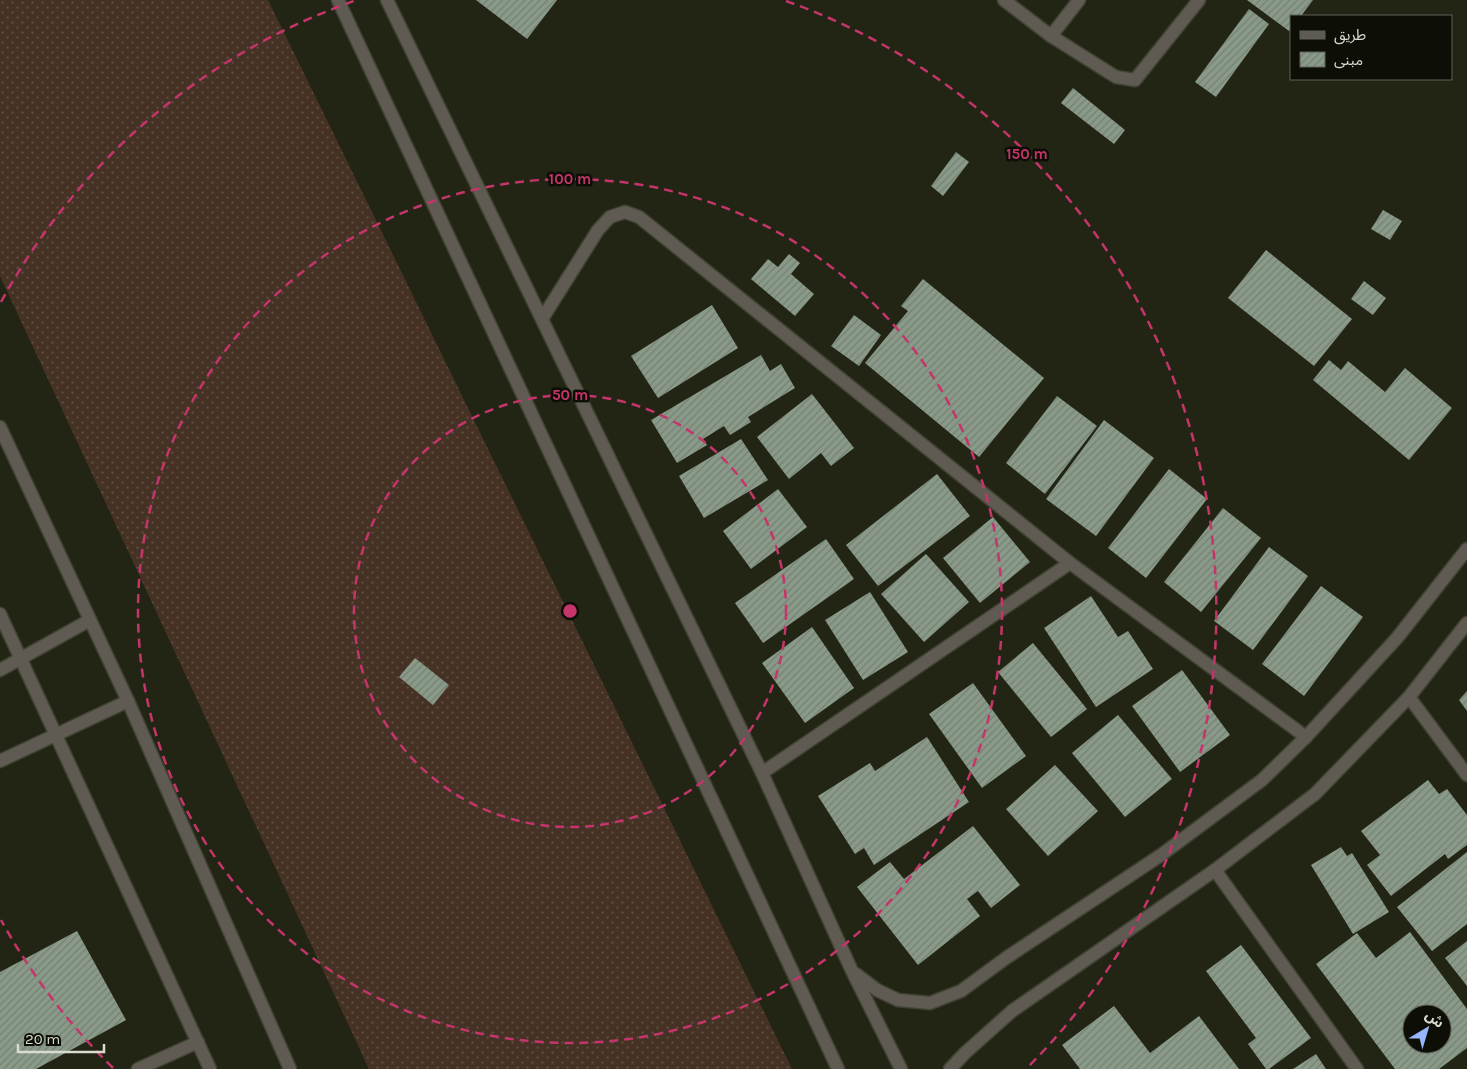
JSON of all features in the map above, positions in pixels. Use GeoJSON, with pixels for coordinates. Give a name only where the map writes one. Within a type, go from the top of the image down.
{"type":"FeatureCollection","features":[{"type":"Feature","properties":{"kind":"street"},"geometry":{"type":"LineString","coordinates":[[338,0],[838,1069]]}},
{"type":"Feature","properties":{"kind":"street"},"geometry":{"type":"LineString","coordinates":[[387,0],[762,773],[852,971],[901,1069]]}},
{"type":"Feature","properties":{"kind":"street"},"geometry":{"type":"LineString","coordinates":[[1004,0],[1051,36],[1116,77],[1135,80],[1199,0]]}},
{"type":"Feature","properties":{"kind":"street"},"geometry":{"type":"LineString","coordinates":[[1051,36],[1079,0]]}},
{"type":"Feature","properties":{"kind":"street"},"geometry":{"type":"LineString","coordinates":[[542,318],[598,230],[610,216],[624,212],[639,217],[1070,563],[1306,737]]}},
{"type":"Feature","properties":{"kind":"street"},"geometry":{"type":"LineString","coordinates":[[0,427],[128,701],[290,1069]]}},
{"type":"Feature","properties":{"kind":"street"},"geometry":{"type":"LineString","coordinates":[[852,971],[877,990],[898,1000],[930,1003],[961,991],[1006,958],[1162,855],[1262,780],[1306,737],[1397,638],[1467,549]]}},
{"type":"Feature","properties":{"kind":"street"},"geometry":{"type":"LineString","coordinates":[[762,773],[1070,563]]}},
{"type":"Feature","properties":{"kind":"street"},"geometry":{"type":"LineString","coordinates":[[0,614],[210,1069]]}},
{"type":"Feature","properties":{"kind":"street"},"geometry":{"type":"LineString","coordinates":[[0,670],[90,620]]}},
{"type":"Feature","properties":{"kind":"street"},"geometry":{"type":"LineString","coordinates":[[950,1069],[1012,1011],[1215,870],[1315,794],[1409,697],[1467,623]]}},
{"type":"Feature","properties":{"kind":"street"},"geometry":{"type":"LineString","coordinates":[[1409,697],[1467,775]]}},
{"type":"Feature","properties":{"kind":"street"},"geometry":{"type":"LineString","coordinates":[[0,761],[128,701]]}},
{"type":"Feature","properties":{"kind":"street"},"geometry":{"type":"LineString","coordinates":[[1215,870],[1356,1069]]}},
{"type":"Feature","properties":{"kind":"street"},"geometry":{"type":"LineString","coordinates":[[138,1069],[198,1042]]}},
{"type":"Feature","properties":{"kind":"shaded area"},"geometry":{"type":"Polygon","coordinates":[[[0,0],[268,0],[792,1069],[369,1069],[0,276],[0,0]]]}},
{"type":"Feature","properties":{"kind":"building"},"geometry":{"type":"Polygon","coordinates":[[[476,0],[557,0],[527,39],[476,0]]]}},
{"type":"Feature","properties":{"kind":"building"},"geometry":{"type":"Polygon","coordinates":[[[1247,0],[1313,0],[1302,15],[1290,15],[1289,31],[1247,0]]]}},
{"type":"Feature","properties":{"kind":"building"},"geometry":{"type":"Polygon","coordinates":[[[1249,9],[1269,24],[1216,97],[1195,82],[1249,9]]]}},
{"type":"Feature","properties":{"kind":"building"},"geometry":{"type":"Polygon","coordinates":[[[1073,88],[1125,130],[1114,144],[1061,103],[1073,88]]]}},
{"type":"Feature","properties":{"kind":"building"},"geometry":{"type":"Polygon","coordinates":[[[956,152],[969,162],[943,196],[931,186],[956,152]]]}},
{"type":"Feature","properties":{"kind":"building"},"geometry":{"type":"Polygon","coordinates":[[[1383,210],[1402,221],[1390,240],[1371,229],[1383,210]]]}},
{"type":"Feature","properties":{"kind":"building"},"geometry":{"type":"Polygon","coordinates":[[[1266,250],[1352,319],[1314,366],[1228,298],[1266,250]]]}},
{"type":"Feature","properties":{"kind":"building"},"geometry":{"type":"Polygon","coordinates":[[[789,254],[800,263],[791,274],[814,294],[795,316],[751,279],[768,259],[778,267],[789,254]]]}},
{"type":"Feature","properties":{"kind":"building"},"geometry":{"type":"Polygon","coordinates":[[[923,279],[1044,378],[979,457],[865,363],[908,311],[901,306],[923,279]]]}},
{"type":"Feature","properties":{"kind":"building"},"geometry":{"type":"Polygon","coordinates":[[[1364,281],[1386,298],[1373,315],[1351,299],[1364,281]]]}},
{"type":"Feature","properties":{"kind":"building"},"geometry":{"type":"Polygon","coordinates":[[[712,305],[738,348],[658,398],[631,356],[712,305]]]}},
{"type":"Feature","properties":{"kind":"building"},"geometry":{"type":"Polygon","coordinates":[[[854,315],[881,335],[859,366],[831,346],[854,315]]]}},
{"type":"Feature","properties":{"kind":"building"},"geometry":{"type":"Polygon","coordinates":[[[761,355],[770,371],[781,364],[795,388],[748,417],[751,422],[730,435],[724,426],[703,439],[707,445],[677,463],[651,420],[761,355]]]}},
{"type":"Feature","properties":{"kind":"building"},"geometry":{"type":"Polygon","coordinates":[[[1329,360],[1341,370],[1348,361],[1385,392],[1405,368],[1452,408],[1409,460],[1313,380],[1329,360]]]}},
{"type":"Feature","properties":{"kind":"building"},"geometry":{"type":"Polygon","coordinates":[[[812,394],[854,448],[831,466],[821,453],[789,479],[757,437],[812,394]]]}},
{"type":"Feature","properties":{"kind":"building"},"geometry":{"type":"Polygon","coordinates":[[[1057,396],[1097,426],[1045,494],[1006,463],[1057,396]]]}},
{"type":"Feature","properties":{"kind":"building"},"geometry":{"type":"Polygon","coordinates":[[[1104,420],[1154,458],[1096,536],[1046,499],[1104,420]]]}},
{"type":"Feature","properties":{"kind":"building"},"geometry":{"type":"Polygon","coordinates":[[[741,439],[768,480],[704,518],[679,476],[741,439]]]}},
{"type":"Feature","properties":{"kind":"building"},"geometry":{"type":"Polygon","coordinates":[[[1169,469],[1207,499],[1146,578],[1108,548],[1169,469]]]}},
{"type":"Feature","properties":{"kind":"building"},"geometry":{"type":"Polygon","coordinates":[[[937,474],[970,516],[878,586],[846,545],[937,474]]]}},
{"type":"Feature","properties":{"kind":"building"},"geometry":{"type":"Polygon","coordinates":[[[778,489],[807,527],[751,569],[723,531],[778,489]]]}},
{"type":"Feature","properties":{"kind":"building"},"geometry":{"type":"Polygon","coordinates":[[[1223,508],[1261,538],[1201,612],[1164,582],[1223,508]]]}},
{"type":"Feature","properties":{"kind":"building"},"geometry":{"type":"Polygon","coordinates":[[[993,517],[1030,562],[980,603],[943,558],[993,517]]]}},
{"type":"Feature","properties":{"kind":"building"},"geometry":{"type":"Polygon","coordinates":[[[826,539],[854,579],[763,643],[735,603],[826,539]]]}},
{"type":"Feature","properties":{"kind":"building"},"geometry":{"type":"Polygon","coordinates":[[[1269,547],[1308,576],[1253,650],[1214,621],[1269,547]]]}},
{"type":"Feature","properties":{"kind":"building"},"geometry":{"type":"Polygon","coordinates":[[[926,554],[969,602],[924,642],[881,594],[926,554]]]}},
{"type":"Feature","properties":{"kind":"building"},"geometry":{"type":"Polygon","coordinates":[[[1321,586],[1363,617],[1304,696],[1262,664],[1321,586]]]}},
{"type":"Feature","properties":{"kind":"building"},"geometry":{"type":"Polygon","coordinates":[[[870,592],[908,652],[863,680],[825,620],[870,592]]]}},
{"type":"Feature","properties":{"kind":"building"},"geometry":{"type":"Polygon","coordinates":[[[1091,596],[1118,637],[1128,631],[1153,669],[1096,707],[1044,628],[1091,596]]]}},
{"type":"Feature","properties":{"kind":"building"},"geometry":{"type":"Polygon","coordinates":[[[812,627],[854,688],[805,723],[762,663],[812,627]]]}},
{"type":"Feature","properties":{"kind":"building"},"geometry":{"type":"Polygon","coordinates":[[[1033,643],[1087,709],[1051,737],[998,672],[1033,643]]]}},
{"type":"Feature","properties":{"kind":"building"},"geometry":{"type":"Polygon","coordinates":[[[415,658],[449,685],[433,705],[399,677],[415,658]]]}},
{"type":"Feature","properties":{"kind":"building"},"geometry":{"type":"Polygon","coordinates":[[[1182,670],[1230,735],[1180,772],[1132,706],[1182,670]]]}},
{"type":"Feature","properties":{"kind":"building"},"geometry":{"type":"Polygon","coordinates":[[[973,683],[1026,756],[982,788],[929,714],[973,683]]]}},
{"type":"Feature","properties":{"kind":"building"},"geometry":{"type":"Polygon","coordinates":[[[1467,691],[1467,711],[1459,700],[1467,691]]]}},
{"type":"Feature","properties":{"kind":"building"},"geometry":{"type":"Polygon","coordinates":[[[1118,715],[1172,779],[1125,817],[1072,753],[1118,715]]]}},
{"type":"Feature","properties":{"kind":"building"},"geometry":{"type":"Polygon","coordinates":[[[927,737],[969,802],[874,865],[864,848],[855,854],[818,796],[870,763],[875,771],[927,737]]]}},
{"type":"Feature","properties":{"kind":"building"},"geometry":{"type":"Polygon","coordinates":[[[1055,765],[1098,811],[1048,856],[1006,809],[1055,765]]]}},
{"type":"Feature","properties":{"kind":"building"},"geometry":{"type":"Polygon","coordinates":[[[1428,780],[1439,794],[1447,789],[1467,815],[1467,845],[1448,859],[1445,854],[1391,896],[1367,865],[1380,855],[1361,831],[1428,780]]]}},
{"type":"Feature","properties":{"kind":"building"},"geometry":{"type":"Polygon","coordinates":[[[973,826],[1020,885],[991,908],[978,891],[967,899],[980,916],[918,965],[857,887],[890,862],[904,879],[973,826]]]}},
{"type":"Feature","properties":{"kind":"building"},"geometry":{"type":"Polygon","coordinates":[[[1341,847],[1347,856],[1352,853],[1389,912],[1353,934],[1311,865],[1341,847]]]}},
{"type":"Feature","properties":{"kind":"building"},"geometry":{"type":"Polygon","coordinates":[[[1467,852],[1467,924],[1432,951],[1397,907],[1467,852]]]}},
{"type":"Feature","properties":{"kind":"building"},"geometry":{"type":"Polygon","coordinates":[[[77,931],[126,1020],[36,1069],[0,1069],[0,972],[77,931]]]}},
{"type":"Feature","properties":{"kind":"building"},"geometry":{"type":"Polygon","coordinates":[[[1410,932],[1467,1009],[1467,1048],[1439,1069],[1395,1069],[1316,964],[1357,933],[1376,958],[1410,932]]]}},
{"type":"Feature","properties":{"kind":"building"},"geometry":{"type":"Polygon","coordinates":[[[1467,941],[1467,986],[1445,958],[1467,941]]]}},
{"type":"Feature","properties":{"kind":"building"},"geometry":{"type":"Polygon","coordinates":[[[1241,945],[1311,1038],[1269,1069],[1266,1069],[1248,1044],[1256,1038],[1206,971],[1241,945]]]}},
{"type":"Feature","properties":{"kind":"building"},"geometry":{"type":"Polygon","coordinates":[[[1114,1006],[1150,1053],[1199,1016],[1239,1069],[1080,1069],[1062,1045],[1114,1006]]]}},
{"type":"Feature","properties":{"kind":"building"},"geometry":{"type":"Polygon","coordinates":[[[1316,1054],[1326,1069],[1293,1069],[1316,1054]]]}}]}
